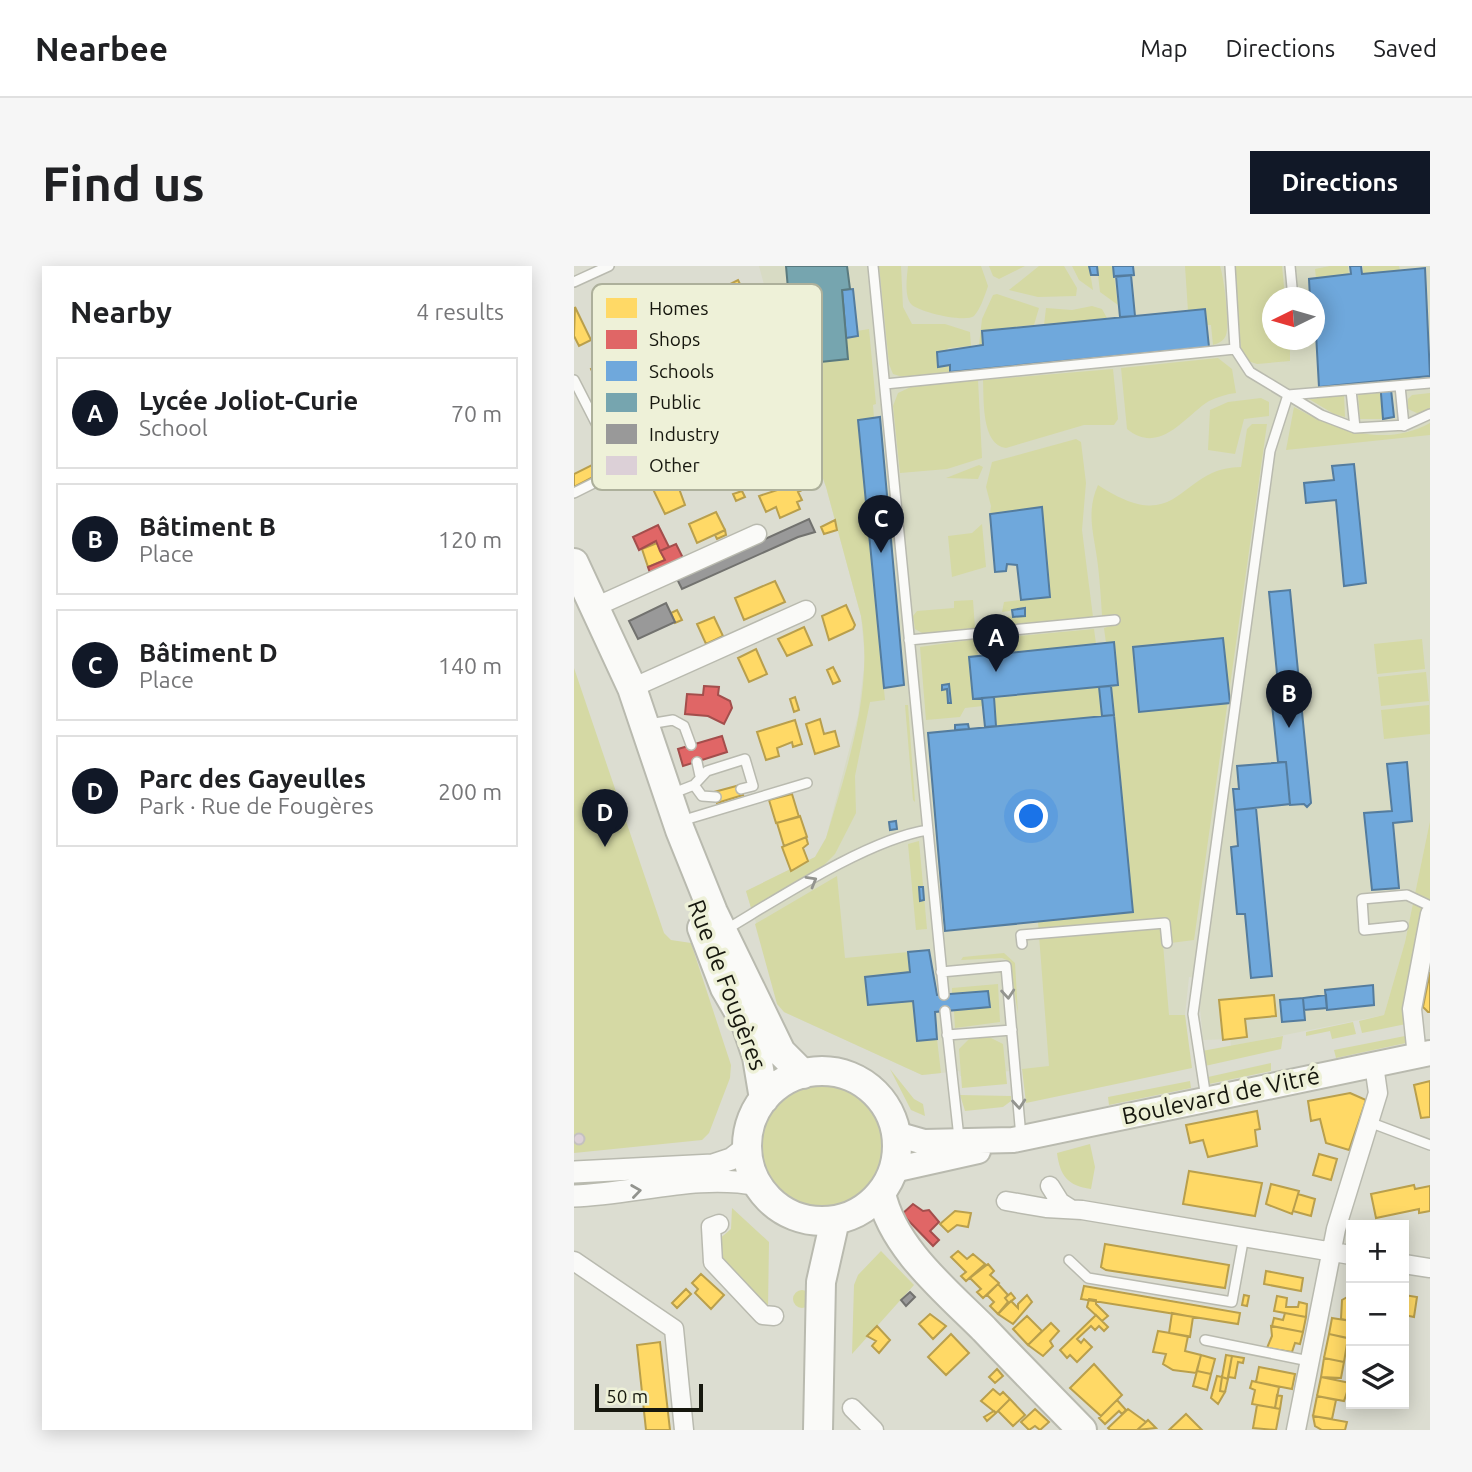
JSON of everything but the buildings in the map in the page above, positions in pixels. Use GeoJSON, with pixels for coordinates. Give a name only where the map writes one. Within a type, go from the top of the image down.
{"type":"FeatureCollection","features":[{"type":"Feature","properties":{"kind":"main road"},"geometry":{"type":"LineString","coordinates":[[574,564],[632,688],[646,725],[681,790],[679,826]]}},
{"type":"Feature","properties":{"kind":"main road","name":"Rue de Fougères"},"geometry":{"type":"LineString","coordinates":[[679,826],[722,932],[768,1027],[781,1052],[803,1074]]}},
{"type":"Feature","properties":{"kind":"main road","name":"Rue de Fougères"},"geometry":{"type":"LineString","coordinates":[[679,826],[697,913],[725,988],[746,1024],[757,1057],[764,1099]]}},
{"type":"Feature","properties":{"kind":"main road","name":"Boulevard de Vitré"},"geometry":{"type":"LineString","coordinates":[[887,1181],[960,1148],[1017,1139],[1423,1054]]}},
{"type":"Feature","properties":{"kind":"main road"},"geometry":{"type":"LineString","coordinates":[[933,1276],[878,1229],[774,1204],[752,1173],[748,1146],[755,1113],[764,1099],[788,1079],[803,1074],[831,1072],[857,1080],[887,1108],[896,1134],[887,1181],[885,1211],[896,1232],[933,1276],[1082,1430]]}},
{"type":"Feature","properties":{"kind":"main road","name":"Boulevard de Vitré"},"geometry":{"type":"LineString","coordinates":[[896,1134],[960,1148]]}},
{"type":"Feature","properties":{"kind":"main road"},"geometry":{"type":"LineString","coordinates":[[818,1430],[821,1282],[815,1237],[831,1218],[887,1181]]}},
{"type":"Feature","properties":{"kind":"street"},"geometry":{"type":"LineString","coordinates":[[595,607],[757,534]]}},
{"type":"Feature","properties":{"kind":"street"},"geometry":{"type":"LineString","coordinates":[[632,688],[806,610]]}},
{"type":"Feature","properties":{"kind":"street"},"geometry":{"type":"LineString","coordinates":[[1423,1054],[1412,1009],[1430,914]]}},
{"type":"Feature","properties":{"kind":"street"},"geometry":{"type":"LineString","coordinates":[[1296,1430],[1331,1251],[1379,1088],[1374,1065]]}},
{"type":"Feature","properties":{"kind":"street"},"geometry":{"type":"LineString","coordinates":[[574,1172],[713,1165],[731,1159],[748,1146]]}},
{"type":"Feature","properties":{"kind":"street"},"geometry":{"type":"LineString","coordinates":[[574,1196],[644,1191],[697,1181],[732,1181],[758,1185]]}},
{"type":"Feature","properties":{"kind":"street"},"geometry":{"type":"LineString","coordinates":[[1050,1185],[1060,1202],[1072,1209]]}},
{"type":"Feature","properties":{"kind":"street"},"geometry":{"type":"LineString","coordinates":[[1006,1201],[1072,1209],[1346,1254]]}},
{"type":"Feature","properties":{"kind":"street"},"geometry":{"type":"LineString","coordinates":[[719,1224],[711,1227],[713,1262],[763,1315],[774,1316]]}},
{"type":"Feature","properties":{"kind":"street"},"geometry":{"type":"LineString","coordinates":[[574,1261],[674,1329],[684,1430]]}},
{"type":"Feature","properties":{"kind":"street"},"geometry":{"type":"LineString","coordinates":[[1409,1265],[1430,1268]]}},
{"type":"Feature","properties":{"kind":"street"},"geometry":{"type":"LineString","coordinates":[[852,1408],[874,1430]]}},
{"type":"Feature","properties":{"kind":"lane"},"geometry":{"type":"LineString","coordinates":[[574,282],[609,266]]}},
{"type":"Feature","properties":{"kind":"lane"},"geometry":{"type":"LineString","coordinates":[[873,266],[944,995]]}},
{"type":"Feature","properties":{"kind":"lane"},"geometry":{"type":"LineString","coordinates":[[1230,266],[1235,349],[1250,372],[1321,415],[1355,428],[1404,426],[1430,414]]}},
{"type":"Feature","properties":{"kind":"lane"},"geometry":{"type":"LineString","coordinates":[[1290,266],[1292,287]]}},
{"type":"Feature","properties":{"kind":"lane"},"geometry":{"type":"LineString","coordinates":[[885,384],[1235,349]]}},
{"type":"Feature","properties":{"kind":"lane"},"geometry":{"type":"LineString","coordinates":[[574,380],[592,415]]}},
{"type":"Feature","properties":{"kind":"lane"},"geometry":{"type":"LineString","coordinates":[[1288,395],[1430,383]]}},
{"type":"Feature","properties":{"kind":"lane"},"geometry":{"type":"LineString","coordinates":[[1400,386],[1404,426]]}},
{"type":"Feature","properties":{"kind":"lane"},"geometry":{"type":"LineString","coordinates":[[1351,390],[1355,428]]}},
{"type":"Feature","properties":{"kind":"lane"},"geometry":{"type":"LineString","coordinates":[[1206,1099],[1193,1014],[1270,451],[1288,395]]}},
{"type":"Feature","properties":{"kind":"lane"},"geometry":{"type":"LineString","coordinates":[[574,493],[592,484]]}},
{"type":"Feature","properties":{"kind":"lane"},"geometry":{"type":"LineString","coordinates":[[909,640],[1115,620]]}},
{"type":"Feature","properties":{"kind":"lane"},"geometry":{"type":"LineString","coordinates":[[646,725],[660,720],[673,720],[684,726],[691,745]]}},
{"type":"Feature","properties":{"kind":"lane"},"geometry":{"type":"LineString","coordinates":[[681,790],[700,776],[744,759],[753,786],[741,789]]}},
{"type":"Feature","properties":{"kind":"lane"},"geometry":{"type":"LineString","coordinates":[[697,762],[700,776]]}},
{"type":"Feature","properties":{"kind":"lane"},"geometry":{"type":"LineString","coordinates":[[679,826],[807,783]]}},
{"type":"Feature","properties":{"kind":"lane"},"geometry":{"type":"LineString","coordinates":[[681,790],[716,797]]}},
{"type":"Feature","properties":{"kind":"lane"},"geometry":{"type":"LineString","coordinates":[[722,932],[858,855],[906,833],[928,830]]}},
{"type":"Feature","properties":{"kind":"lane"},"geometry":{"type":"LineString","coordinates":[[1403,926],[1364,930],[1362,899],[1407,895],[1430,906]]}},
{"type":"Feature","properties":{"kind":"lane"},"geometry":{"type":"LineString","coordinates":[[1021,944],[1021,935],[1165,923],[1167,943]]}},
{"type":"Feature","properties":{"kind":"lane"},"geometry":{"type":"LineString","coordinates":[[942,972],[1006,966],[1017,1139]]}},
{"type":"Feature","properties":{"kind":"lane"},"geometry":{"type":"LineString","coordinates":[[945,1011],[960,1148]]}},
{"type":"Feature","properties":{"kind":"lane"},"geometry":{"type":"LineString","coordinates":[[947,1035],[1012,1030]]}},
{"type":"Feature","properties":{"kind":"lane"},"geometry":{"type":"LineString","coordinates":[[1369,1122],[1430,1145]]}},
{"type":"Feature","properties":{"kind":"lane"},"geometry":{"type":"LineString","coordinates":[[1069,1260],[1088,1278],[1232,1302],[1244,1236]]}},
{"type":"Feature","properties":{"kind":"lane"},"geometry":{"type":"LineString","coordinates":[[1205,1340],[1309,1361]]}},
{"type":"Feature","properties":{"kind":"shaded area"},"geometry":{"type":"Polygon","coordinates":[[[759,266],[1430,266],[1430,821],[1405,942],[1384,1015],[1231,1046],[1230,1039],[1203,1040],[1200,1008],[1203,980],[1189,977],[1185,1015],[1189,1053],[960,1076],[959,1071],[922,1075],[784,1012],[746,891],[815,857],[826,838],[858,716],[865,659],[861,616],[822,475],[822,284],[764,284],[759,266]]]}},
{"type":"Feature","properties":{"kind":"green space"},"geometry":{"type":"Polygon","coordinates":[[[879,266],[901,266],[903,307],[912,324],[945,324],[970,332],[971,346],[948,348],[938,366],[950,365],[950,372],[903,377],[893,374],[889,364],[879,266]]]}},
{"type":"Feature","properties":{"kind":"green space"},"geometry":{"type":"Polygon","coordinates":[[[908,266],[981,266],[988,286],[974,316],[952,317],[932,313],[911,304],[907,296],[908,266]]]}},
{"type":"Feature","properties":{"kind":"green space"},"geometry":{"type":"Polygon","coordinates":[[[989,266],[1025,266],[999,279],[993,276],[989,266]]]}},
{"type":"Feature","properties":{"kind":"green space"},"geometry":{"type":"Polygon","coordinates":[[[1039,266],[1064,266],[1077,288],[1076,296],[1038,297],[1009,290],[1039,266]]]}},
{"type":"Feature","properties":{"kind":"green space"},"geometry":{"type":"Polygon","coordinates":[[[1072,266],[1089,266],[1093,290],[1079,280],[1072,266]]]}},
{"type":"Feature","properties":{"kind":"green space"},"geometry":{"type":"Polygon","coordinates":[[[1097,266],[1113,266],[1118,305],[1100,292],[1097,266]]]}},
{"type":"Feature","properties":{"kind":"green space"},"geometry":{"type":"Polygon","coordinates":[[[1185,266],[1220,266],[1227,329],[1224,339],[1213,345],[1211,325],[1207,325],[1205,309],[1188,311],[1185,266]]]}},
{"type":"Feature","properties":{"kind":"green space"},"geometry":{"type":"Polygon","coordinates":[[[1234,266],[1282,266],[1284,287],[1262,287],[1262,350],[1290,350],[1290,361],[1257,364],[1245,360],[1241,351],[1234,266]]]}},
{"type":"Feature","properties":{"kind":"green space"},"geometry":{"type":"Polygon","coordinates":[[[1348,266],[1349,275],[1316,278],[1315,269],[1348,266]]]}},
{"type":"Feature","properties":{"kind":"green space"},"geometry":{"type":"Polygon","coordinates":[[[1363,266],[1399,266],[1400,270],[1363,274],[1363,266]]]}},
{"type":"Feature","properties":{"kind":"green space"},"geometry":{"type":"Polygon","coordinates":[[[993,295],[1039,308],[1034,325],[982,331],[983,345],[979,345],[982,319],[993,295]]]}},
{"type":"Feature","properties":{"kind":"green space"},"geometry":{"type":"Polygon","coordinates":[[[1092,306],[1102,309],[1107,318],[1044,325],[1046,308],[1072,310],[1092,306]]]}},
{"type":"Feature","properties":{"kind":"green space"},"geometry":{"type":"Polygon","coordinates":[[[869,329],[876,404],[873,405],[874,418],[858,421],[885,700],[870,702],[855,776],[856,813],[835,854],[823,866],[751,908],[746,891],[815,857],[826,838],[850,757],[861,700],[864,644],[861,616],[822,475],[822,353],[846,338],[857,336],[857,331],[869,329]]]}},
{"type":"Feature","properties":{"kind":"green space"},"geometry":{"type":"Polygon","coordinates":[[[1218,358],[1232,369],[1236,393],[1209,401],[1161,436],[1139,436],[1127,429],[1121,368],[1218,358]]]}},
{"type":"Feature","properties":{"kind":"green space"},"geometry":{"type":"Polygon","coordinates":[[[1113,369],[1118,419],[1114,425],[1084,425],[1006,448],[992,439],[984,409],[983,380],[1113,369]]]}},
{"type":"Feature","properties":{"kind":"green space"},"geometry":{"type":"Polygon","coordinates":[[[978,380],[982,458],[947,469],[900,473],[893,406],[898,393],[913,386],[978,380]]]}},
{"type":"Feature","properties":{"kind":"green space"},"geometry":{"type":"Polygon","coordinates":[[[1381,392],[1383,419],[1360,419],[1358,394],[1381,392]]]}},
{"type":"Feature","properties":{"kind":"green space"},"geometry":{"type":"Polygon","coordinates":[[[1430,393],[1430,409],[1419,414],[1408,409],[1408,399],[1412,395],[1430,393]]]}},
{"type":"Feature","properties":{"kind":"green space"},"geometry":{"type":"Polygon","coordinates":[[[1344,395],[1345,417],[1334,414],[1309,399],[1344,395]]]}},
{"type":"Feature","properties":{"kind":"green space"},"geometry":{"type":"Polygon","coordinates":[[[1261,398],[1269,402],[1269,416],[1244,419],[1235,454],[1208,450],[1210,410],[1228,402],[1261,398]]]}},
{"type":"Feature","properties":{"kind":"green space"},"geometry":{"type":"Polygon","coordinates":[[[1294,407],[1326,423],[1360,433],[1396,434],[1430,423],[1430,435],[1286,450],[1294,407]]]}},
{"type":"Feature","properties":{"kind":"green space"},"geometry":{"type":"Polygon","coordinates":[[[1252,424],[1267,424],[1194,940],[1163,944],[1169,1015],[1185,1015],[1192,1068],[1026,1103],[1022,1069],[1049,1066],[1038,922],[1133,912],[1111,686],[1118,685],[1114,643],[1106,643],[1104,628],[1117,624],[1116,615],[1102,616],[1091,516],[1094,496],[1098,485],[1126,500],[1147,505],[1163,503],[1177,497],[1203,478],[1220,470],[1241,467],[1247,429],[1252,424]]]}},
{"type":"Feature","properties":{"kind":"green space"},"geometry":{"type":"Polygon","coordinates":[[[1076,439],[1081,442],[1086,483],[1082,530],[1093,617],[1000,626],[1001,617],[1025,616],[1024,609],[1002,612],[1004,602],[1050,596],[1042,508],[990,514],[991,506],[986,487],[992,462],[1076,439]]]}},
{"type":"Feature","properties":{"kind":"green space"},"geometry":{"type":"Polygon","coordinates":[[[979,465],[983,467],[978,479],[946,478],[979,465]]]}},
{"type":"Feature","properties":{"kind":"green space"},"geometry":{"type":"Polygon","coordinates":[[[982,524],[986,567],[952,577],[948,536],[972,533],[982,524]]]}},
{"type":"Feature","properties":{"kind":"green space"},"geometry":{"type":"Polygon","coordinates":[[[973,600],[975,628],[924,634],[915,629],[913,616],[917,611],[954,608],[954,601],[973,600]]]}},
{"type":"Feature","properties":{"kind":"green space"},"geometry":{"type":"Polygon","coordinates":[[[1094,629],[1096,644],[989,655],[988,639],[1094,629]]]}},
{"type":"Feature","properties":{"kind":"green space"},"geometry":{"type":"Polygon","coordinates":[[[976,639],[978,656],[969,657],[973,699],[982,698],[983,706],[965,708],[960,717],[926,720],[920,647],[976,639]]]}},
{"type":"Feature","properties":{"kind":"green space"},"geometry":{"type":"Polygon","coordinates":[[[1422,639],[1425,669],[1377,674],[1374,644],[1422,639]]]}},
{"type":"Feature","properties":{"kind":"green space"},"geometry":{"type":"Polygon","coordinates":[[[574,668],[664,933],[671,940],[691,943],[731,1065],[730,1078],[709,1133],[702,1140],[574,1153],[574,668]]]}},
{"type":"Feature","properties":{"kind":"green space"},"geometry":{"type":"Polygon","coordinates":[[[1426,672],[1429,701],[1381,706],[1378,677],[1426,672]]]}},
{"type":"Feature","properties":{"kind":"green space"},"geometry":{"type":"Polygon","coordinates":[[[1099,687],[1102,716],[996,726],[994,697],[1099,687]]]}},
{"type":"Feature","properties":{"kind":"green space"},"geometry":{"type":"Polygon","coordinates":[[[905,705],[908,705],[915,802],[913,800],[905,705]]]}},
{"type":"Feature","properties":{"kind":"green space"},"geometry":{"type":"Polygon","coordinates":[[[1429,705],[1430,734],[1384,739],[1381,710],[1429,705]]]}},
{"type":"Feature","properties":{"kind":"green space"},"geometry":{"type":"Polygon","coordinates":[[[1430,821],[1430,900],[1406,1024],[1362,1033],[1359,1021],[1384,1015],[1405,942],[1430,821]]]}},
{"type":"Feature","properties":{"kind":"green space"},"geometry":{"type":"Polygon","coordinates":[[[919,841],[927,929],[916,930],[908,844],[919,841]]]}},
{"type":"Feature","properties":{"kind":"green space"},"geometry":{"type":"Polygon","coordinates":[[[837,876],[845,958],[908,952],[910,972],[865,977],[868,1004],[913,1001],[917,1040],[937,1039],[941,1073],[922,1075],[784,1012],[777,1004],[755,924],[837,876]]]}},
{"type":"Feature","properties":{"kind":"green space"},"geometry":{"type":"Polygon","coordinates":[[[1004,953],[1015,963],[1018,1014],[1009,961],[1002,958],[961,960],[963,957],[1004,953]]]}},
{"type":"Feature","properties":{"kind":"green space"},"geometry":{"type":"Polygon","coordinates":[[[998,984],[1000,1022],[955,1028],[954,1011],[989,1007],[988,991],[952,994],[952,988],[998,984]]]}},
{"type":"Feature","properties":{"kind":"green space"},"geometry":{"type":"Polygon","coordinates":[[[1353,1022],[1356,1034],[1332,1039],[1330,1031],[1306,1036],[1306,1032],[1353,1022]]]}},
{"type":"Feature","properties":{"kind":"green space"},"geometry":{"type":"Polygon","coordinates":[[[987,1036],[1003,1044],[1007,1084],[962,1088],[959,1049],[971,1037],[987,1036]]]}},
{"type":"Feature","properties":{"kind":"green space"},"geometry":{"type":"Polygon","coordinates":[[[1283,1036],[1281,1049],[1205,1066],[1202,1051],[1283,1036]]]}},
{"type":"Feature","properties":{"kind":"green space"},"geometry":{"type":"Polygon","coordinates":[[[1405,1036],[1406,1043],[1336,1058],[1334,1050],[1405,1036]]]}},
{"type":"Feature","properties":{"kind":"green space"},"geometry":{"type":"Polygon","coordinates":[[[1271,1063],[1271,1071],[1209,1084],[1208,1077],[1271,1063]]]}},
{"type":"Feature","properties":{"kind":"green space"},"geometry":{"type":"Polygon","coordinates":[[[890,1069],[914,1099],[923,1104],[925,1116],[911,1110],[890,1069]]]}},
{"type":"Feature","properties":{"kind":"green space"},"geometry":{"type":"Polygon","coordinates":[[[822,1078],[848,1083],[870,1098],[885,1120],[890,1146],[885,1172],[870,1194],[848,1209],[822,1214],[796,1209],[774,1194],[759,1172],[754,1146],[759,1120],[774,1098],[796,1083],[822,1078]]]}},
{"type":"Feature","properties":{"kind":"green space"},"geometry":{"type":"Polygon","coordinates":[[[1190,1081],[1191,1088],[1109,1105],[1108,1097],[1190,1081]]]}},
{"type":"Feature","properties":{"kind":"green space"},"geometry":{"type":"Polygon","coordinates":[[[960,1095],[1011,1096],[1011,1101],[1003,1107],[965,1111],[960,1095]]]}},
{"type":"Feature","properties":{"kind":"green space"},"geometry":{"type":"Polygon","coordinates":[[[1090,1144],[1095,1167],[1091,1189],[1076,1185],[1066,1178],[1060,1168],[1057,1153],[1090,1144]]]}},
{"type":"Feature","properties":{"kind":"green space"},"geometry":{"type":"Polygon","coordinates":[[[732,1208],[769,1242],[768,1308],[718,1260],[718,1240],[731,1229],[732,1208]]]}},
{"type":"Feature","properties":{"kind":"green space"},"geometry":{"type":"Polygon","coordinates":[[[881,1251],[914,1285],[852,1354],[854,1285],[858,1275],[881,1251]]]}},
{"type":"Feature","properties":{"kind":"green space"},"geometry":{"type":"Polygon","coordinates":[[[802,1290],[808,1293],[811,1299],[808,1305],[802,1308],[796,1305],[793,1299],[796,1293],[802,1290]]]}},
{"type":"Feature","properties":{"kind":"place","name":"Bâtiment D"},"geometry":{"type":"Point","coordinates":[881,553]}},
{"type":"Feature","properties":{"kind":"place","name":"Lycée Joliot-Curie"},"geometry":{"type":"Point","coordinates":[996,672]}},
{"type":"Feature","properties":{"kind":"place","name":"Bâtiment B"},"geometry":{"type":"Point","coordinates":[1289,728]}},
{"type":"Feature","properties":{"kind":"place","name":"Parc des Gayeulles"},"geometry":{"type":"Point","coordinates":[605,847]}}]}
